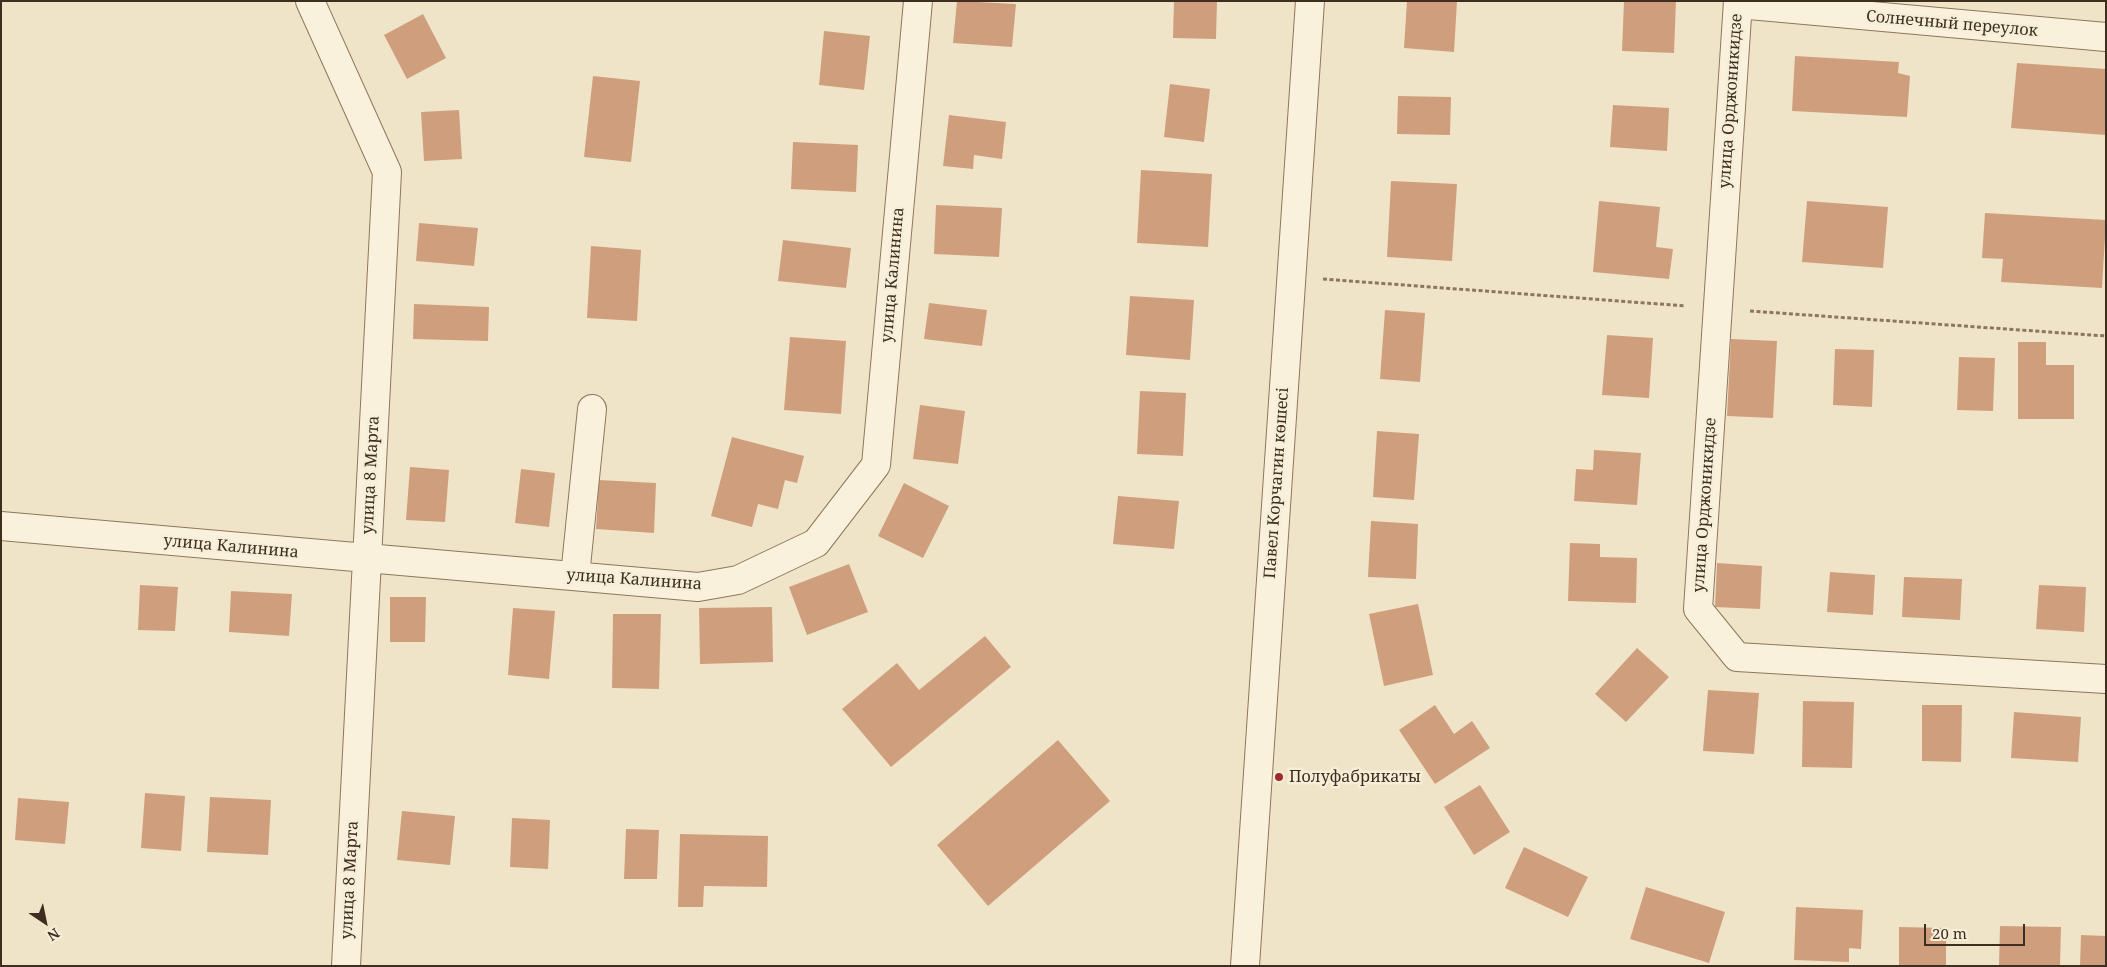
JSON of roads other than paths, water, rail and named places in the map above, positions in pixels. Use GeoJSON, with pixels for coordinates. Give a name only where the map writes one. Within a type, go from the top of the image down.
{"type":"FeatureCollection","features":[{"type":"Feature","properties":{"kind":"street","name":"улица 8 Марта"},"geometry":{"type":"LineString","coordinates":[[310,1],[387,172],[346,966]]}},
{"type":"Feature","properties":{"kind":"street","name":"улица Калинина"},"geometry":{"type":"LineString","coordinates":[[1,526],[698,587],[738,580],[816,543],[876,465],[918,1]]}},
{"type":"Feature","properties":{"kind":"street","name":"Павел Корчагин көшесі"},"geometry":{"type":"LineString","coordinates":[[1245,966],[1310,1]]}},
{"type":"Feature","properties":{"kind":"street","name":"Солнечный переулок"},"geometry":{"type":"LineString","coordinates":[[1738,3],[2106,37]]}},
{"type":"Feature","properties":{"kind":"street","name":"улица Орджоникидзе"},"geometry":{"type":"LineString","coordinates":[[1738,3],[1698,609],[1737,657],[2106,679]]}},
{"type":"Feature","properties":{"kind":"street"},"geometry":{"type":"LineString","coordinates":[[575,576],[592,409]]}},
{"type":"Feature","properties":{"kind":"place","name":"Полуфабрикаты"},"geometry":{"type":"Point","coordinates":[1279,777]}}]}
